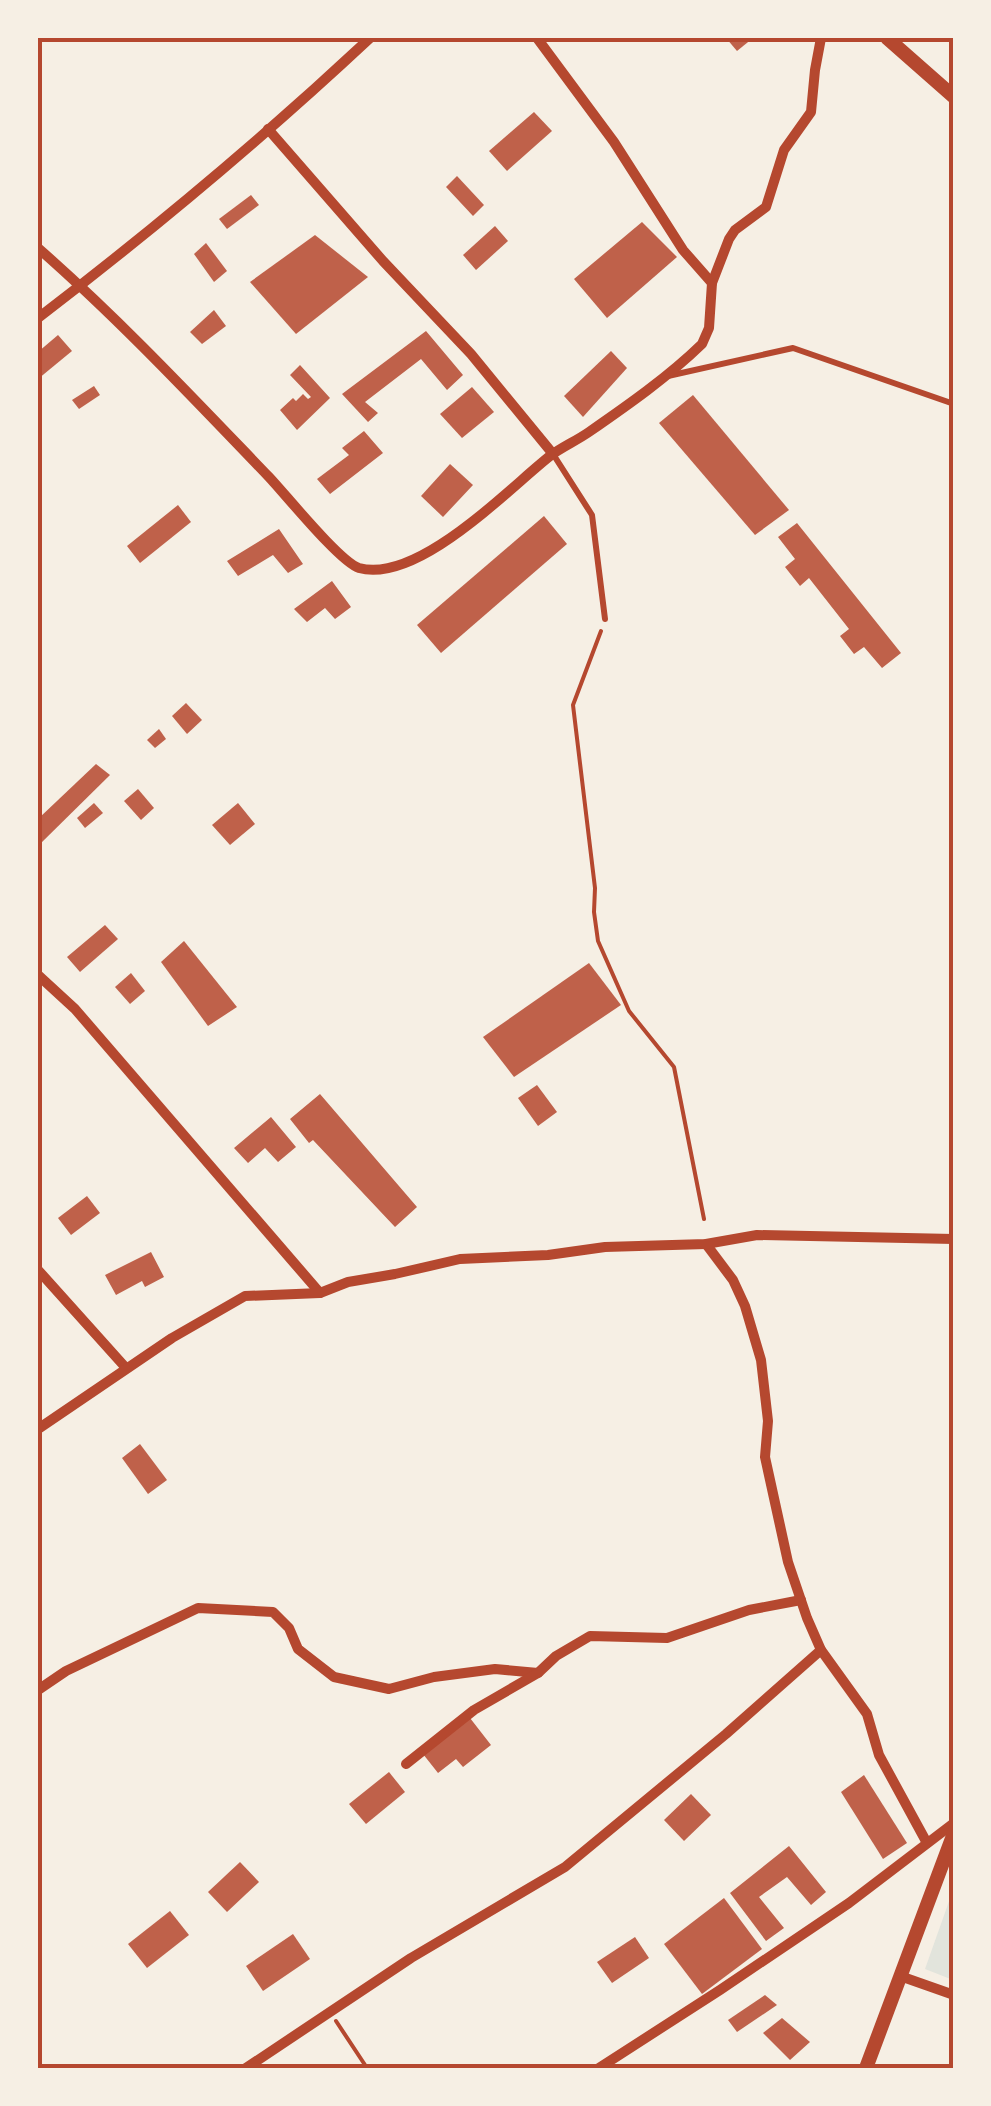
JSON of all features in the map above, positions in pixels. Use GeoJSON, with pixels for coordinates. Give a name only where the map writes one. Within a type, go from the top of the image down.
{"type":"FeatureCollection","features":[{"type":"Feature","properties":{"kind":"street"},"geometry":{"type":"LineString","coordinates":[[38,318],[153,229],[370,38]]}},
{"type":"Feature","properties":{"kind":"street"},"geometry":{"type":"LineString","coordinates":[[537,38],[614,142],[684,250],[712,284]]}},
{"type":"Feature","properties":{"kind":"street"},"geometry":{"type":"LineString","coordinates":[[38,248],[80,286],[356,568],[402,564],[452,538],[553,454],[662,378],[707,336],[712,284],[729,239],[766,206],[784,150],[811,112],[821,38]]}},
{"type":"Feature","properties":{"kind":"street"},"geometry":{"type":"LineString","coordinates":[[887,38],[954,98]]}},
{"type":"Feature","properties":{"kind":"street"},"geometry":{"type":"LineString","coordinates":[[268,130],[471,354],[553,454]]}},
{"type":"Feature","properties":{"kind":"street"},"geometry":{"type":"LineString","coordinates":[[38,975],[75,1010],[320,1293]]}},
{"type":"Feature","properties":{"kind":"street"},"geometry":{"type":"LineString","coordinates":[[38,1428],[210,1314],[245,1296],[320,1293],[348,1282],[460,1259],[548,1255],[604,1247],[706,1244],[757,1235],[954,1239]]}},
{"type":"Feature","properties":{"kind":"street"},"geometry":{"type":"LineString","coordinates":[[706,1244],[733,1280],[761,1360],[768,1421],[765,1457],[800,1600],[821,1650],[867,1714],[880,1754],[926,1843]]}},
{"type":"Feature","properties":{"kind":"street"},"geometry":{"type":"LineString","coordinates":[[38,1270],[126,1368]]}},
{"type":"Feature","properties":{"kind":"street"},"geometry":{"type":"LineString","coordinates":[[406,1764],[474,1710],[538,1673],[556,1656],[590,1636],[667,1638],[737,1614],[800,1600]]}},
{"type":"Feature","properties":{"kind":"street"},"geometry":{"type":"LineString","coordinates":[[38,1690],[66,1671],[198,1608],[273,1612],[289,1628],[298,1649],[334,1677],[390,1688],[495,1669],[538,1673]]}},
{"type":"Feature","properties":{"kind":"street"},"geometry":{"type":"LineString","coordinates":[[246,2068],[446,1936],[565,1867],[821,1650]]}},
{"type":"Feature","properties":{"kind":"street"},"geometry":{"type":"LineString","coordinates":[[600,2068],[848,1903],[954,1822]]}},
{"type":"Feature","properties":{"kind":"street"},"geometry":{"type":"LineString","coordinates":[[866,2068],[954,1833]]}},
{"type":"Feature","properties":{"kind":"street"},"geometry":{"type":"LineString","coordinates":[[900,1976],[954,1995]]}},
{"type":"Feature","properties":{"kind":"lane"},"geometry":{"type":"LineString","coordinates":[[662,378],[793,348],[954,404]]}},
{"type":"Feature","properties":{"kind":"lane"},"geometry":{"type":"LineString","coordinates":[[553,454],[592,515],[605,618]]}},
{"type":"Feature","properties":{"kind":"path"},"geometry":{"type":"LineString","coordinates":[[605,618],[574,705],[598,941],[630,1011],[674,1067],[704,1219]]}},
{"type":"Feature","properties":{"kind":"path"},"geometry":{"type":"LineString","coordinates":[[330,2013],[367,2068]]}},
{"type":"Feature","properties":{"kind":"shaded area"},"geometry":{"type":"Polygon","coordinates":[[[953,1890],[954,1980],[925,1969],[953,1890]]]}},
{"type":"Feature","properties":{"kind":"building"},"geometry":{"type":"Polygon","coordinates":[[[726,38],[753,38],[737,51],[726,38]]]}},
{"type":"Feature","properties":{"kind":"building"},"geometry":{"type":"Polygon","coordinates":[[[534,112],[552,131],[507,171],[489,151],[534,112]]]}},
{"type":"Feature","properties":{"kind":"building"},"geometry":{"type":"Polygon","coordinates":[[[457,176],[484,205],[473,216],[446,187],[457,176]]]}},
{"type":"Feature","properties":{"kind":"building"},"geometry":{"type":"Polygon","coordinates":[[[251,195],[259,205],[227,229],[219,219],[251,195]]]}},
{"type":"Feature","properties":{"kind":"building"},"geometry":{"type":"Polygon","coordinates":[[[642,222],[677,257],[607,318],[574,279],[642,222]]]}},
{"type":"Feature","properties":{"kind":"building"},"geometry":{"type":"Polygon","coordinates":[[[495,226],[508,241],[476,270],[463,255],[495,226]]]}},
{"type":"Feature","properties":{"kind":"building"},"geometry":{"type":"Polygon","coordinates":[[[315,235],[368,277],[296,334],[250,282],[315,235]]]}},
{"type":"Feature","properties":{"kind":"building"},"geometry":{"type":"Polygon","coordinates":[[[206,243],[227,271],[214,282],[194,254],[206,243]]]}},
{"type":"Feature","properties":{"kind":"building"},"geometry":{"type":"Polygon","coordinates":[[[214,310],[226,326],[202,344],[190,332],[214,310]]]}},
{"type":"Feature","properties":{"kind":"building"},"geometry":{"type":"Polygon","coordinates":[[[426,331],[463,375],[447,390],[421,359],[365,402],[378,413],[368,422],[342,394],[426,331]]]}},
{"type":"Feature","properties":{"kind":"building"},"geometry":{"type":"Polygon","coordinates":[[[58,335],[72,351],[38,379],[38,352],[58,335]]]}},
{"type":"Feature","properties":{"kind":"building"},"geometry":{"type":"Polygon","coordinates":[[[611,351],[627,368],[583,417],[564,396],[611,351]]]}},
{"type":"Feature","properties":{"kind":"building"},"geometry":{"type":"Polygon","coordinates":[[[300,365],[330,398],[297,430],[280,410],[293,398],[296,401],[303,394],[311,397],[290,375],[300,365]]]}},
{"type":"Feature","properties":{"kind":"building"},"geometry":{"type":"Polygon","coordinates":[[[94,386],[100,395],[79,409],[72,400],[94,386]]]}},
{"type":"Feature","properties":{"kind":"building"},"geometry":{"type":"Polygon","coordinates":[[[472,387],[494,412],[462,438],[440,414],[472,387]]]}},
{"type":"Feature","properties":{"kind":"building"},"geometry":{"type":"Polygon","coordinates":[[[693,395],[789,510],[755,535],[659,423],[693,395]]]}},
{"type":"Feature","properties":{"kind":"building"},"geometry":{"type":"Polygon","coordinates":[[[364,431],[383,453],[330,494],[317,479],[349,455],[342,448],[364,431]]]}},
{"type":"Feature","properties":{"kind":"building"},"geometry":{"type":"Polygon","coordinates":[[[450,464],[473,485],[443,517],[421,496],[450,464]]]}},
{"type":"Feature","properties":{"kind":"building"},"geometry":{"type":"Polygon","coordinates":[[[178,505],[191,522],[140,563],[127,546],[178,505]]]}},
{"type":"Feature","properties":{"kind":"building"},"geometry":{"type":"Polygon","coordinates":[[[544,516],[567,544],[441,653],[417,625],[544,516]]]}},
{"type":"Feature","properties":{"kind":"building"},"geometry":{"type":"Polygon","coordinates":[[[797,523],[901,653],[882,668],[864,647],[854,654],[840,636],[849,629],[809,578],[800,586],[785,567],[795,559],[778,537],[797,523]]]}},
{"type":"Feature","properties":{"kind":"building"},"geometry":{"type":"Polygon","coordinates":[[[279,529],[303,564],[288,573],[273,555],[238,576],[227,561],[279,529]]]}},
{"type":"Feature","properties":{"kind":"building"},"geometry":{"type":"Polygon","coordinates":[[[332,581],[351,607],[335,619],[325,608],[307,622],[294,609],[332,581]]]}},
{"type":"Feature","properties":{"kind":"building"},"geometry":{"type":"Polygon","coordinates":[[[186,703],[202,720],[187,734],[172,716],[186,703]]]}},
{"type":"Feature","properties":{"kind":"building"},"geometry":{"type":"Polygon","coordinates":[[[159,729],[166,739],[155,748],[147,740],[159,729]]]}},
{"type":"Feature","properties":{"kind":"building"},"geometry":{"type":"Polygon","coordinates":[[[96,764],[110,775],[38,846],[38,819],[96,764]]]}},
{"type":"Feature","properties":{"kind":"building"},"geometry":{"type":"Polygon","coordinates":[[[138,789],[154,808],[141,820],[124,801],[138,789]]]}},
{"type":"Feature","properties":{"kind":"building"},"geometry":{"type":"Polygon","coordinates":[[[94,803],[103,813],[85,828],[77,818],[94,803]]]}},
{"type":"Feature","properties":{"kind":"building"},"geometry":{"type":"Polygon","coordinates":[[[238,803],[255,824],[230,845],[212,825],[238,803]]]}},
{"type":"Feature","properties":{"kind":"building"},"geometry":{"type":"Polygon","coordinates":[[[105,925],[118,939],[80,972],[67,957],[105,925]]]}},
{"type":"Feature","properties":{"kind":"building"},"geometry":{"type":"Polygon","coordinates":[[[184,941],[237,1007],[208,1026],[161,962],[184,941]]]}},
{"type":"Feature","properties":{"kind":"building"},"geometry":{"type":"Polygon","coordinates":[[[589,963],[621,1005],[514,1077],[483,1037],[589,963]]]}},
{"type":"Feature","properties":{"kind":"building"},"geometry":{"type":"Polygon","coordinates":[[[131,973],[145,991],[130,1004],[115,987],[131,973]]]}},
{"type":"Feature","properties":{"kind":"building"},"geometry":{"type":"Polygon","coordinates":[[[537,1085],[557,1112],[538,1126],[518,1098],[537,1085]]]}},
{"type":"Feature","properties":{"kind":"building"},"geometry":{"type":"Polygon","coordinates":[[[320,1094],[417,1207],[395,1227],[313,1140],[309,1143],[290,1119],[320,1094]]]}},
{"type":"Feature","properties":{"kind":"building"},"geometry":{"type":"Polygon","coordinates":[[[271,1117],[296,1147],[278,1162],[265,1148],[248,1163],[234,1148],[271,1117]]]}},
{"type":"Feature","properties":{"kind":"building"},"geometry":{"type":"Polygon","coordinates":[[[87,1196],[100,1213],[71,1235],[58,1218],[87,1196]]]}},
{"type":"Feature","properties":{"kind":"building"},"geometry":{"type":"Polygon","coordinates":[[[151,1252],[164,1277],[145,1287],[142,1281],[116,1295],[105,1275],[151,1252]]]}},
{"type":"Feature","properties":{"kind":"building"},"geometry":{"type":"Polygon","coordinates":[[[140,1444],[167,1480],[148,1494],[122,1458],[140,1444]]]}},
{"type":"Feature","properties":{"kind":"building"},"geometry":{"type":"Polygon","coordinates":[[[470,1718],[491,1745],[463,1767],[456,1759],[438,1773],[423,1754],[470,1718]]]}},
{"type":"Feature","properties":{"kind":"building"},"geometry":{"type":"Polygon","coordinates":[[[389,1772],[405,1792],[366,1824],[349,1804],[389,1772]]]}},
{"type":"Feature","properties":{"kind":"building"},"geometry":{"type":"Polygon","coordinates":[[[864,1775],[907,1843],[883,1859],[841,1792],[864,1775]]]}},
{"type":"Feature","properties":{"kind":"building"},"geometry":{"type":"Polygon","coordinates":[[[691,1794],[711,1815],[684,1841],[664,1820],[691,1794]]]}},
{"type":"Feature","properties":{"kind":"building"},"geometry":{"type":"Polygon","coordinates":[[[789,1846],[826,1892],[811,1905],[787,1877],[759,1897],[784,1928],[766,1941],[730,1893],[789,1846]]]}},
{"type":"Feature","properties":{"kind":"building"},"geometry":{"type":"Polygon","coordinates":[[[240,1862],[259,1882],[227,1912],[208,1892],[240,1862]]]}},
{"type":"Feature","properties":{"kind":"building"},"geometry":{"type":"Polygon","coordinates":[[[724,1898],[762,1949],[702,1994],[664,1944],[724,1898]]]}},
{"type":"Feature","properties":{"kind":"building"},"geometry":{"type":"Polygon","coordinates":[[[170,1911],[189,1935],[147,1968],[128,1944],[170,1911]]]}},
{"type":"Feature","properties":{"kind":"building"},"geometry":{"type":"Polygon","coordinates":[[[293,1934],[310,1959],[263,1991],[246,1966],[293,1934]]]}},
{"type":"Feature","properties":{"kind":"building"},"geometry":{"type":"Polygon","coordinates":[[[635,1937],[649,1958],[612,1983],[597,1962],[635,1937]]]}},
{"type":"Feature","properties":{"kind":"building"},"geometry":{"type":"Polygon","coordinates":[[[765,1995],[777,2005],[737,2032],[728,2020],[765,1995]]]}},
{"type":"Feature","properties":{"kind":"building"},"geometry":{"type":"Polygon","coordinates":[[[782,2018],[810,2042],[790,2060],[763,2033],[782,2018]]]}}]}
